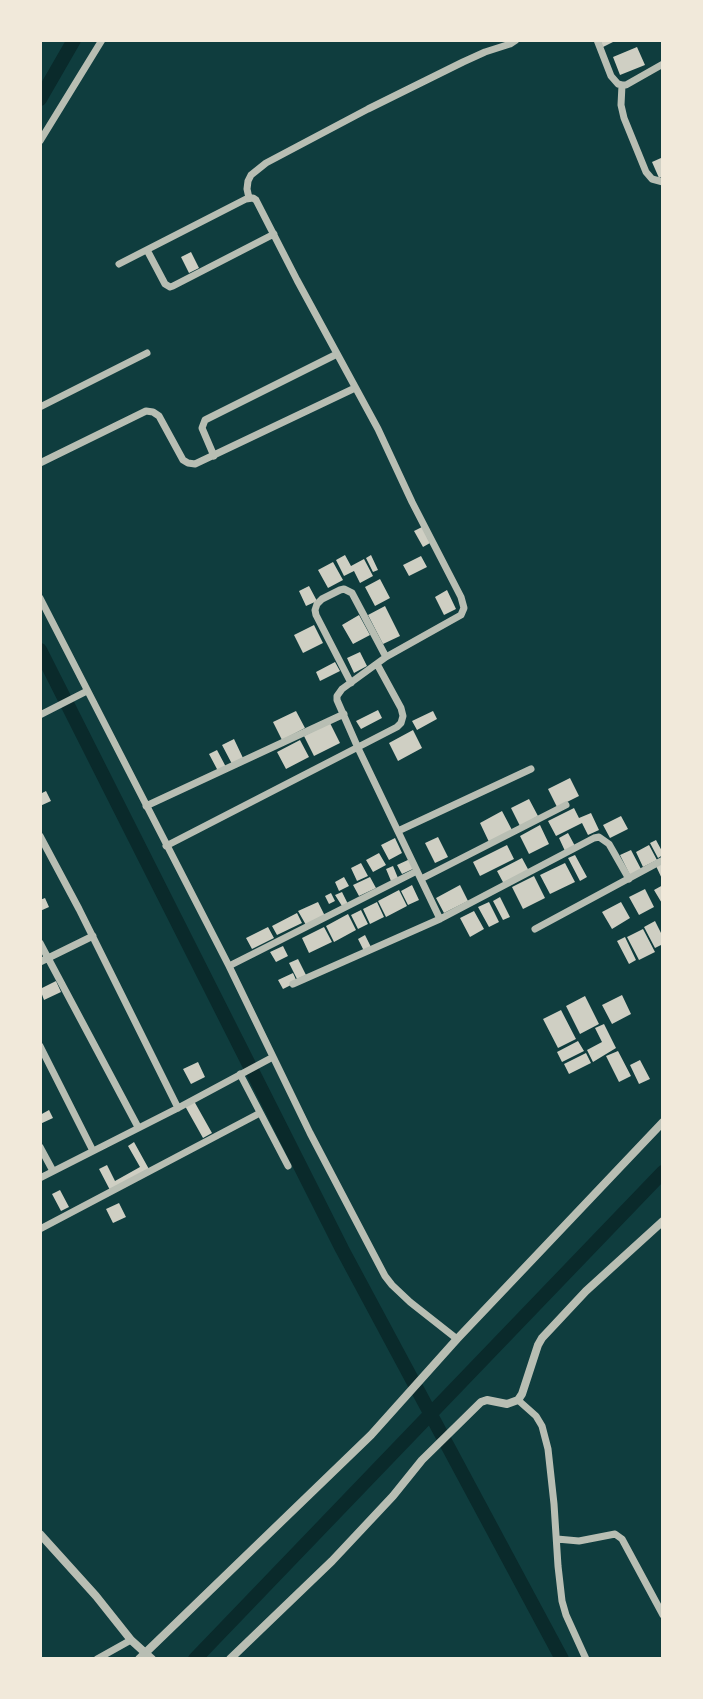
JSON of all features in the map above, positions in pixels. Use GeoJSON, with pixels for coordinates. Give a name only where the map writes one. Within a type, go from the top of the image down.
{"type":"FeatureCollection","features":[{"type":"Feature","properties":{"kind":"street"},"geometry":{"type":"LineString","coordinates":[[40,141],[102,40]]}},
{"type":"Feature","properties":{"kind":"street"},"geometry":{"type":"LineString","coordinates":[[248,198],[248,181],[251,175],[266,163],[463,62],[516,40]]}},
{"type":"Feature","properties":{"kind":"street"},"geometry":{"type":"LineString","coordinates":[[597,40],[611,76],[622,86]]}},
{"type":"Feature","properties":{"kind":"street"},"geometry":{"type":"LineString","coordinates":[[622,86],[663,64]]}},
{"type":"Feature","properties":{"kind":"street"},"geometry":{"type":"LineString","coordinates":[[622,86],[621,105],[624,118],[646,172],[652,179],[663,182]]}},
{"type":"Feature","properties":{"kind":"street"},"geometry":{"type":"LineString","coordinates":[[119,264],[248,198],[253,198],[259,204],[382,437],[461,597],[464,608],[461,615],[386,657],[342,689],[337,696],[358,748],[440,919]]}},
{"type":"Feature","properties":{"kind":"street"},"geometry":{"type":"LineString","coordinates":[[147,250],[165,284],[170,287],[274,234]]}},
{"type":"Feature","properties":{"kind":"street"},"geometry":{"type":"LineString","coordinates":[[40,407],[147,353]]}},
{"type":"Feature","properties":{"kind":"street"},"geometry":{"type":"LineString","coordinates":[[214,456],[202,428],[205,421],[337,354]]}},
{"type":"Feature","properties":{"kind":"street"},"geometry":{"type":"LineString","coordinates":[[40,463],[146,411],[159,416],[180,455],[188,463],[195,464],[355,388]]}},
{"type":"Feature","properties":{"kind":"street"},"geometry":{"type":"LineString","coordinates":[[351,683],[316,615],[315,610],[322,599],[344,589],[352,593],[386,657]]}},
{"type":"Feature","properties":{"kind":"street"},"geometry":{"type":"LineString","coordinates":[[40,598],[385,1276],[410,1302],[457,1339]]}},
{"type":"Feature","properties":{"kind":"street"},"geometry":{"type":"LineString","coordinates":[[166,846],[397,727],[403,716],[401,708],[377,664]]}},
{"type":"Feature","properties":{"kind":"street"},"geometry":{"type":"LineString","coordinates":[[40,715],[87,691]]}},
{"type":"Feature","properties":{"kind":"street"},"geometry":{"type":"LineString","coordinates":[[146,806],[344,714]]}},
{"type":"Feature","properties":{"kind":"street"},"geometry":{"type":"LineString","coordinates":[[398,831],[531,769]]}},
{"type":"Feature","properties":{"kind":"street"},"geometry":{"type":"LineString","coordinates":[[421,879],[566,805]]}},
{"type":"Feature","properties":{"kind":"street"},"geometry":{"type":"LineString","coordinates":[[40,835],[178,1108]]}},
{"type":"Feature","properties":{"kind":"street"},"geometry":{"type":"LineString","coordinates":[[293,984],[440,919],[594,838],[604,839],[609,844],[629,879]]}},
{"type":"Feature","properties":{"kind":"street"},"geometry":{"type":"LineString","coordinates":[[535,929],[663,860]]}},
{"type":"Feature","properties":{"kind":"street"},"geometry":{"type":"LineString","coordinates":[[229,967],[417,871]]}},
{"type":"Feature","properties":{"kind":"street"},"geometry":{"type":"LineString","coordinates":[[44,960],[93,936]]}},
{"type":"Feature","properties":{"kind":"street"},"geometry":{"type":"LineString","coordinates":[[40,943],[44,960],[138,1127]]}},
{"type":"Feature","properties":{"kind":"street"},"geometry":{"type":"LineString","coordinates":[[40,1046],[93,1151]]}},
{"type":"Feature","properties":{"kind":"street"},"geometry":{"type":"LineString","coordinates":[[40,1178],[273,1057]]}},
{"type":"Feature","properties":{"kind":"street"},"geometry":{"type":"LineString","coordinates":[[244,1072],[260,1113],[288,1166]]}},
{"type":"Feature","properties":{"kind":"street"},"geometry":{"type":"LineString","coordinates":[[40,1229],[260,1113]]}},
{"type":"Feature","properties":{"kind":"street"},"geometry":{"type":"LineString","coordinates":[[41,1536],[147,1657],[371,1435],[457,1339],[663,1122]]}},
{"type":"Feature","properties":{"kind":"street"},"geometry":{"type":"LineString","coordinates":[[40,1147],[53,1171]]}},
{"type":"Feature","properties":{"kind":"street"},"geometry":{"type":"LineString","coordinates":[[230,1659],[332,1561],[393,1496],[422,1460],[481,1402],[487,1400],[507,1404],[518,1400],[542,1338],[586,1291],[663,1221]]}},
{"type":"Feature","properties":{"kind":"street"},"geometry":{"type":"LineString","coordinates":[[518,1400],[536,1416],[548,1449],[562,1601],[586,1659]]}},
{"type":"Feature","properties":{"kind":"street"},"geometry":{"type":"LineString","coordinates":[[557,1539],[579,1541],[615,1534],[622,1539],[663,1615]]}},
{"type":"Feature","properties":{"kind":"street"},"geometry":{"type":"LineString","coordinates":[[97,1659],[131,1640]]}},
{"type":"Feature","properties":{"kind":"building"},"geometry":{"type":"Polygon","coordinates":[[[600,40],[617,40],[603,47],[600,40]]]}},
{"type":"Feature","properties":{"kind":"building"},"geometry":{"type":"Polygon","coordinates":[[[637,47],[645,65],[620,75],[613,57],[637,47]]]}},
{"type":"Feature","properties":{"kind":"building"},"geometry":{"type":"Polygon","coordinates":[[[661,158],[663,176],[659,178],[652,162],[661,158]]]}},
{"type":"Feature","properties":{"kind":"building"},"geometry":{"type":"Polygon","coordinates":[[[191,252],[199,268],[189,273],[181,257],[191,252]]]}},
{"type":"Feature","properties":{"kind":"building"},"geometry":{"type":"Polygon","coordinates":[[[422,527],[430,543],[423,547],[414,531],[422,527]]]}},
{"type":"Feature","properties":{"kind":"building"},"geometry":{"type":"Polygon","coordinates":[[[345,555],[351,566],[364,559],[373,576],[360,583],[354,571],[344,576],[336,560],[345,555]]]}},
{"type":"Feature","properties":{"kind":"building"},"geometry":{"type":"Polygon","coordinates":[[[371,555],[378,570],[373,572],[366,558],[371,555]]]}},
{"type":"Feature","properties":{"kind":"building"},"geometry":{"type":"Polygon","coordinates":[[[421,556],[427,567],[409,576],[403,565],[421,556]]]}},
{"type":"Feature","properties":{"kind":"building"},"geometry":{"type":"Polygon","coordinates":[[[333,562],[343,580],[328,588],[318,570],[333,562]]]}},
{"type":"Feature","properties":{"kind":"building"},"geometry":{"type":"Polygon","coordinates":[[[380,579],[390,598],[375,606],[365,587],[380,579]]]}},
{"type":"Feature","properties":{"kind":"building"},"geometry":{"type":"Polygon","coordinates":[[[309,586],[317,601],[306,606],[299,591],[309,586]]]}},
{"type":"Feature","properties":{"kind":"building"},"geometry":{"type":"Polygon","coordinates":[[[447,590],[456,609],[444,615],[435,597],[447,590]]]}},
{"type":"Feature","properties":{"kind":"building"},"geometry":{"type":"Polygon","coordinates":[[[385,606],[400,636],[383,644],[368,615],[385,606]]]}},
{"type":"Feature","properties":{"kind":"building"},"geometry":{"type":"Polygon","coordinates":[[[359,615],[370,635],[353,644],[342,625],[359,615]]]}},
{"type":"Feature","properties":{"kind":"building"},"geometry":{"type":"Polygon","coordinates":[[[314,625],[323,643],[303,653],[294,635],[314,625]]]}},
{"type":"Feature","properties":{"kind":"building"},"geometry":{"type":"Polygon","coordinates":[[[360,652],[367,666],[354,673],[347,658],[360,652]]]}},
{"type":"Feature","properties":{"kind":"building"},"geometry":{"type":"Polygon","coordinates":[[[335,662],[340,671],[320,681],[316,672],[335,662]]]}},
{"type":"Feature","properties":{"kind":"building"},"geometry":{"type":"Polygon","coordinates":[[[378,710],[382,718],[361,729],[356,721],[378,710]]]}},
{"type":"Feature","properties":{"kind":"building"},"geometry":{"type":"Polygon","coordinates":[[[296,711],[305,728],[282,740],[273,722],[296,711]]]}},
{"type":"Feature","properties":{"kind":"building"},"geometry":{"type":"Polygon","coordinates":[[[433,711],[437,719],[417,730],[412,721],[433,711]]]}},
{"type":"Feature","properties":{"kind":"building"},"geometry":{"type":"Polygon","coordinates":[[[330,723],[340,743],[314,756],[304,736],[330,723]]]}},
{"type":"Feature","properties":{"kind":"building"},"geometry":{"type":"Polygon","coordinates":[[[413,730],[422,748],[398,761],[389,743],[413,730]]]}},
{"type":"Feature","properties":{"kind":"building"},"geometry":{"type":"Polygon","coordinates":[[[234,739],[243,758],[232,764],[222,745],[234,739]]]}},
{"type":"Feature","properties":{"kind":"building"},"geometry":{"type":"Polygon","coordinates":[[[300,740],[309,757],[286,769],[277,752],[300,740]]]}},
{"type":"Feature","properties":{"kind":"building"},"geometry":{"type":"Polygon","coordinates":[[[217,750],[226,767],[218,771],[209,754],[217,750]]]}},
{"type":"Feature","properties":{"kind":"building"},"geometry":{"type":"Polygon","coordinates":[[[570,778],[579,796],[557,807],[548,789],[570,778]]]}},
{"type":"Feature","properties":{"kind":"building"},"geometry":{"type":"Polygon","coordinates":[[[46,791],[51,801],[40,806],[40,794],[46,791]]]}},
{"type":"Feature","properties":{"kind":"building"},"geometry":{"type":"Polygon","coordinates":[[[529,799],[538,816],[520,826],[511,808],[529,799]]]}},
{"type":"Feature","properties":{"kind":"building"},"geometry":{"type":"Polygon","coordinates":[[[574,808],[579,818],[591,813],[599,830],[588,835],[582,823],[556,836],[548,821],[574,808]]]}},
{"type":"Feature","properties":{"kind":"building"},"geometry":{"type":"Polygon","coordinates":[[[502,811],[512,830],[489,842],[480,823],[502,811]]]}},
{"type":"Feature","properties":{"kind":"building"},"geometry":{"type":"Polygon","coordinates":[[[621,816],[628,829],[610,838],[603,825],[621,816]]]}},
{"type":"Feature","properties":{"kind":"building"},"geometry":{"type":"Polygon","coordinates":[[[540,825],[549,844],[529,854],[520,836],[540,825]]]}},
{"type":"Feature","properties":{"kind":"building"},"geometry":{"type":"Polygon","coordinates":[[[568,833],[575,846],[565,851],[559,838],[568,833]]]}},
{"type":"Feature","properties":{"kind":"building"},"geometry":{"type":"Polygon","coordinates":[[[438,837],[448,857],[435,863],[425,843],[438,837]]]}},
{"type":"Feature","properties":{"kind":"building"},"geometry":{"type":"Polygon","coordinates":[[[395,838],[402,853],[389,860],[381,845],[395,838]]]}},
{"type":"Feature","properties":{"kind":"building"},"geometry":{"type":"Polygon","coordinates":[[[656,840],[663,853],[658,858],[650,843],[656,840]]]}},
{"type":"Feature","properties":{"kind":"building"},"geometry":{"type":"Polygon","coordinates":[[[507,845],[514,859],[480,876],[473,862],[507,845]]]}},
{"type":"Feature","properties":{"kind":"building"},"geometry":{"type":"Polygon","coordinates":[[[649,845],[657,860],[643,867],[636,852],[649,845]]]}},
{"type":"Feature","properties":{"kind":"building"},"geometry":{"type":"Polygon","coordinates":[[[631,850],[641,869],[630,875],[620,855],[631,850]]]}},
{"type":"Feature","properties":{"kind":"building"},"geometry":{"type":"Polygon","coordinates":[[[379,853],[386,865],[373,872],[366,860],[379,853]]]}},
{"type":"Feature","properties":{"kind":"building"},"geometry":{"type":"Polygon","coordinates":[[[575,855],[587,877],[580,881],[568,858],[575,855]]]}},
{"type":"Feature","properties":{"kind":"building"},"geometry":{"type":"Polygon","coordinates":[[[522,858],[529,871],[504,884],[497,871],[522,858]]]}},
{"type":"Feature","properties":{"kind":"building"},"geometry":{"type":"Polygon","coordinates":[[[410,859],[415,868],[402,874],[397,865],[410,859]]]}},
{"type":"Feature","properties":{"kind":"building"},"geometry":{"type":"Polygon","coordinates":[[[361,863],[368,876],[357,881],[351,868],[361,863]]]}},
{"type":"Feature","properties":{"kind":"building"},"geometry":{"type":"Polygon","coordinates":[[[565,863],[575,882],[550,894],[540,875],[565,863]]]}},
{"type":"Feature","properties":{"kind":"building"},"geometry":{"type":"Polygon","coordinates":[[[663,863],[663,881],[656,866],[663,863]]]}},
{"type":"Feature","properties":{"kind":"building"},"geometry":{"type":"Polygon","coordinates":[[[393,866],[398,878],[391,881],[386,869],[393,866]]]}},
{"type":"Feature","properties":{"kind":"building"},"geometry":{"type":"Polygon","coordinates":[[[534,876],[545,898],[523,909],[512,887],[534,876]]]}},
{"type":"Feature","properties":{"kind":"building"},"geometry":{"type":"Polygon","coordinates":[[[344,877],[349,886],[339,891],[335,882],[344,877]]]}},
{"type":"Feature","properties":{"kind":"building"},"geometry":{"type":"Polygon","coordinates":[[[370,877],[376,888],[359,896],[353,885],[370,877]]]}},
{"type":"Feature","properties":{"kind":"building"},"geometry":{"type":"Polygon","coordinates":[[[412,885],[419,900],[408,905],[401,891],[412,885]]]}},
{"type":"Feature","properties":{"kind":"building"},"geometry":{"type":"Polygon","coordinates":[[[460,885],[468,901],[444,913],[436,898],[460,885]]]}},
{"type":"Feature","properties":{"kind":"building"},"geometry":{"type":"Polygon","coordinates":[[[663,885],[663,905],[654,890],[663,885]]]}},
{"type":"Feature","properties":{"kind":"building"},"geometry":{"type":"Polygon","coordinates":[[[645,889],[654,907],[639,915],[629,897],[645,889]]]}},
{"type":"Feature","properties":{"kind":"building"},"geometry":{"type":"Polygon","coordinates":[[[399,890],[407,906],[386,917],[378,901],[399,890]]]}},
{"type":"Feature","properties":{"kind":"building"},"geometry":{"type":"Polygon","coordinates":[[[342,892],[348,904],[342,906],[335,895],[342,892]]]}},
{"type":"Feature","properties":{"kind":"building"},"geometry":{"type":"Polygon","coordinates":[[[331,893],[335,901],[329,904],[325,896],[331,893]]]}},
{"type":"Feature","properties":{"kind":"building"},"geometry":{"type":"Polygon","coordinates":[[[500,897],[510,917],[503,920],[493,901],[500,897]]]}},
{"type":"Feature","properties":{"kind":"building"},"geometry":{"type":"Polygon","coordinates":[[[45,898],[49,907],[40,911],[40,900],[45,898]]]}},
{"type":"Feature","properties":{"kind":"building"},"geometry":{"type":"Polygon","coordinates":[[[318,902],[325,916],[306,925],[298,911],[318,902]]]}},
{"type":"Feature","properties":{"kind":"building"},"geometry":{"type":"Polygon","coordinates":[[[377,902],[384,917],[370,924],[363,909],[377,902]]]}},
{"type":"Feature","properties":{"kind":"building"},"geometry":{"type":"Polygon","coordinates":[[[489,902],[499,922],[489,927],[478,907],[489,902]]]}},
{"type":"Feature","properties":{"kind":"building"},"geometry":{"type":"Polygon","coordinates":[[[621,902],[630,918],[612,929],[602,912],[621,902]]]}},
{"type":"Feature","properties":{"kind":"building"},"geometry":{"type":"Polygon","coordinates":[[[361,910],[368,924],[358,929],[351,915],[361,910]]]}},
{"type":"Feature","properties":{"kind":"building"},"geometry":{"type":"Polygon","coordinates":[[[474,911],[484,929],[470,937],[460,918],[474,911]]]}},
{"type":"Feature","properties":{"kind":"building"},"geometry":{"type":"Polygon","coordinates":[[[297,913],[302,923],[277,935],[272,926],[297,913]]]}},
{"type":"Feature","properties":{"kind":"building"},"geometry":{"type":"Polygon","coordinates":[[[348,914],[356,930],[334,942],[326,926],[348,914]]]}},
{"type":"Feature","properties":{"kind":"building"},"geometry":{"type":"Polygon","coordinates":[[[655,921],[663,937],[663,944],[655,948],[644,927],[655,921]]]}},
{"type":"Feature","properties":{"kind":"building"},"geometry":{"type":"Polygon","coordinates":[[[268,927],[274,938],[252,949],[246,938],[268,927]]]}},
{"type":"Feature","properties":{"kind":"building"},"geometry":{"type":"Polygon","coordinates":[[[324,927],[332,942],[309,953],[302,938],[324,927]]]}},
{"type":"Feature","properties":{"kind":"building"},"geometry":{"type":"Polygon","coordinates":[[[643,929],[655,952],[639,960],[627,937],[643,929]]]}},
{"type":"Feature","properties":{"kind":"building"},"geometry":{"type":"Polygon","coordinates":[[[365,935],[371,947],[364,951],[358,939],[365,935]]]}},
{"type":"Feature","properties":{"kind":"building"},"geometry":{"type":"Polygon","coordinates":[[[625,937],[636,960],[629,964],[617,941],[625,937]]]}},
{"type":"Feature","properties":{"kind":"building"},"geometry":{"type":"Polygon","coordinates":[[[283,946],[288,956],[276,962],[270,952],[283,946]]]}},
{"type":"Feature","properties":{"kind":"building"},"geometry":{"type":"Polygon","coordinates":[[[298,959],[306,975],[297,979],[289,963],[298,959]]]}},
{"type":"Feature","properties":{"kind":"building"},"geometry":{"type":"Polygon","coordinates":[[[293,973],[297,982],[283,989],[278,980],[293,973]]]}},
{"type":"Feature","properties":{"kind":"building"},"geometry":{"type":"Polygon","coordinates":[[[56,981],[61,992],[44,1000],[40,989],[56,981]]]}},
{"type":"Feature","properties":{"kind":"building"},"geometry":{"type":"Polygon","coordinates":[[[622,995],[631,1014],[612,1024],[602,1005],[622,995]]]}},
{"type":"Feature","properties":{"kind":"building"},"geometry":{"type":"Polygon","coordinates":[[[585,996],[599,1024],[580,1034],[566,1006],[585,996]]]}},
{"type":"Feature","properties":{"kind":"building"},"geometry":{"type":"Polygon","coordinates":[[[561,1010],[576,1039],[558,1048],[543,1019],[561,1010]]]}},
{"type":"Feature","properties":{"kind":"building"},"geometry":{"type":"Polygon","coordinates":[[[604,1024],[616,1048],[593,1062],[587,1050],[602,1042],[595,1028],[604,1024]]]}},
{"type":"Feature","properties":{"kind":"building"},"geometry":{"type":"Polygon","coordinates":[[[578,1041],[584,1051],[562,1062],[557,1052],[578,1041]]]}},
{"type":"Feature","properties":{"kind":"building"},"geometry":{"type":"Polygon","coordinates":[[[618,1051],[631,1076],[619,1082],[606,1056],[618,1051]]]}},
{"type":"Feature","properties":{"kind":"building"},"geometry":{"type":"Polygon","coordinates":[[[586,1053],[591,1063],[569,1074],[564,1064],[586,1053]]]}},
{"type":"Feature","properties":{"kind":"building"},"geometry":{"type":"Polygon","coordinates":[[[640,1060],[650,1079],[639,1084],[630,1065],[640,1060]]]}},
{"type":"Feature","properties":{"kind":"building"},"geometry":{"type":"Polygon","coordinates":[[[198,1062],[205,1077],[191,1084],[183,1069],[198,1062]]]}},
{"type":"Feature","properties":{"kind":"building"},"geometry":{"type":"Polygon","coordinates":[[[194,1101],[212,1133],[203,1138],[185,1106],[194,1101]]]}},
{"type":"Feature","properties":{"kind":"building"},"geometry":{"type":"Polygon","coordinates":[[[49,1110],[53,1118],[40,1124],[40,1115],[49,1110]]]}},
{"type":"Feature","properties":{"kind":"building"},"geometry":{"type":"Polygon","coordinates":[[[134,1142],[150,1171],[111,1192],[99,1169],[107,1165],[115,1181],[140,1167],[128,1146],[134,1142]]]}},
{"type":"Feature","properties":{"kind":"building"},"geometry":{"type":"Polygon","coordinates":[[[60,1190],[69,1207],[61,1211],[52,1194],[60,1190]]]}},
{"type":"Feature","properties":{"kind":"building"},"geometry":{"type":"Polygon","coordinates":[[[119,1203],[126,1217],[113,1223],[106,1209],[119,1203]]]}},
{"type":"Feature","properties":{"kind":"waterway"},"geometry":{"type":"LineString","coordinates":[[40,99],[74,40]]}},
{"type":"Feature","properties":{"kind":"waterway"},"geometry":{"type":"LineString","coordinates":[[40,650],[342,1249],[562,1659]]}},
{"type":"Feature","properties":{"kind":"waterway"},"geometry":{"type":"LineString","coordinates":[[195,1659],[663,1172]]}}]}
